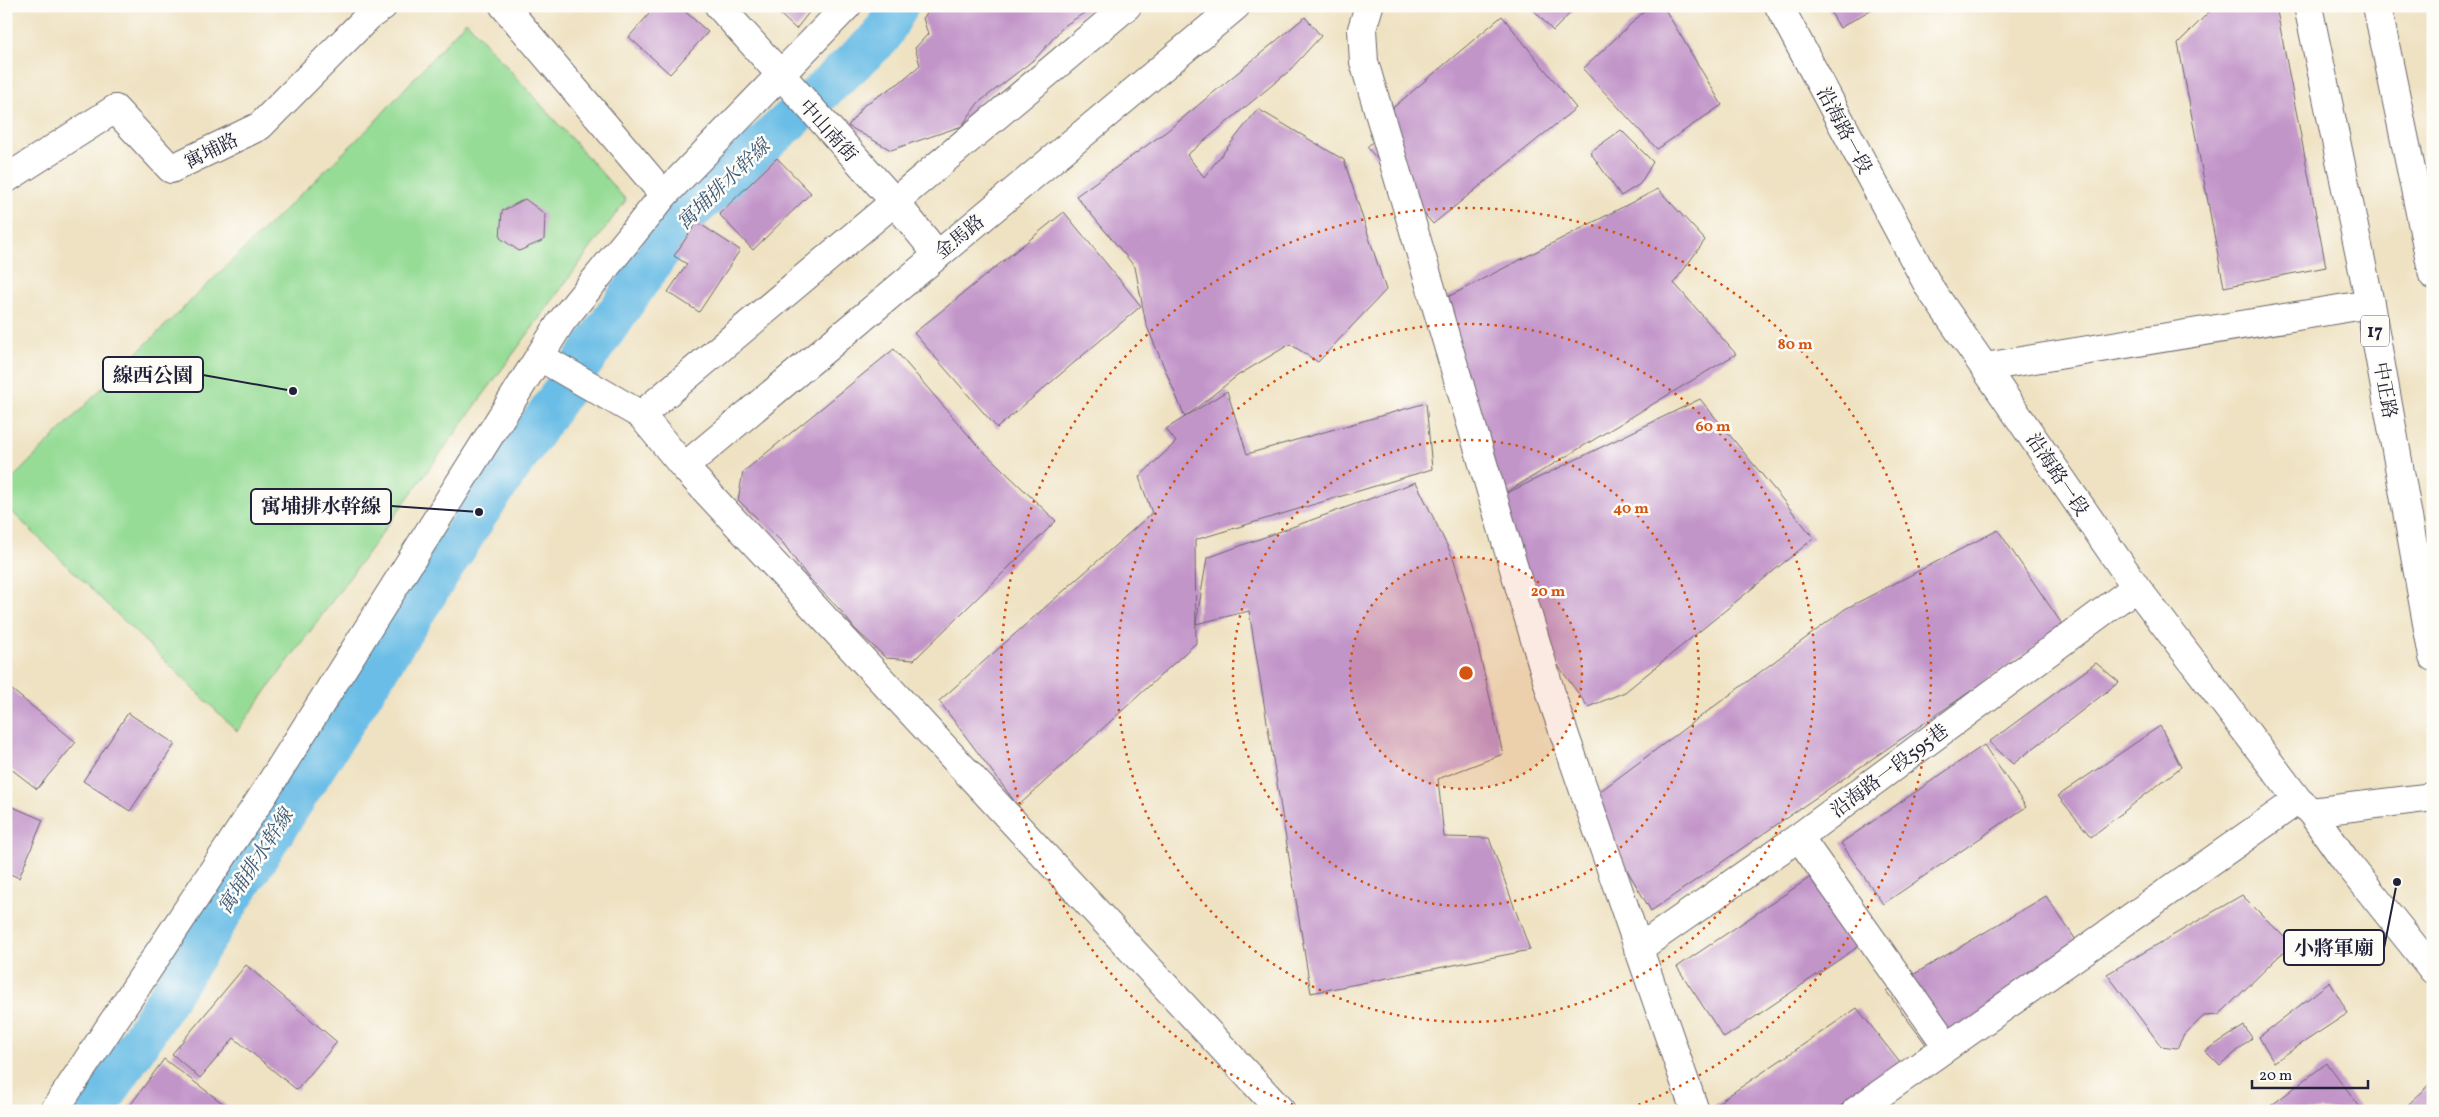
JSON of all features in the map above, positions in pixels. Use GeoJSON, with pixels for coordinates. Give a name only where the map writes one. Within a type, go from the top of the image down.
{"type":"FeatureCollection","features":[{"type":"Feature","properties":{"kind":"street","name":"寓埔路"},"geometry":{"type":"LineString","coordinates":[[6,179],[115,109],[171,169],[260,126],[369,16],[383,6]]}},
{"type":"Feature","properties":{"kind":"street"},"geometry":{"type":"LineString","coordinates":[[504,6],[664,195]]}},
{"type":"Feature","properties":{"kind":"street","name":"中山南街"},"geometry":{"type":"LineString","coordinates":[[719,6],[895,202],[937,254]]}},
{"type":"Feature","properties":{"kind":"street"},"geometry":{"type":"LineString","coordinates":[[54,1111],[262,797],[561,322],[664,195],[847,6]]}},
{"type":"Feature","properties":{"kind":"street"},"geometry":{"type":"LineString","coordinates":[[641,415],[1127,6]]}},
{"type":"Feature","properties":{"kind":"street","name":"金馬路"},"geometry":{"type":"LineString","coordinates":[[684,466],[1236,6]]}},
{"type":"Feature","properties":{"kind":"street"},"geometry":{"type":"LineString","coordinates":[[1369,6],[1362,29],[1364,62],[1555,707],[1695,1111]]}},
{"type":"Feature","properties":{"kind":"street","name":"沿海路一段"},"geometry":{"type":"LineString","coordinates":[[1779,6],[1929,287],[2136,587],[2345,860],[2433,970]]}},
{"type":"Feature","properties":{"kind":"street","name":"中正路"},"geometry":{"type":"LineString","coordinates":[[2308,6],[2370,304],[2433,657]]}},
{"type":"Feature","properties":{"kind":"street"},"geometry":{"type":"LineString","coordinates":[[2377,6],[2433,275]]}},
{"type":"Feature","properties":{"kind":"street"},"geometry":{"type":"LineString","coordinates":[[1985,367],[2370,304]]}},
{"type":"Feature","properties":{"kind":"street"},"geometry":{"type":"LineString","coordinates":[[540,357],[641,415],[684,466],[1281,1111]]}},
{"type":"Feature","properties":{"kind":"street","name":"沿海路一段595巷"},"geometry":{"type":"LineString","coordinates":[[1638,949],[1799,837],[2136,587]]}},
{"type":"Feature","properties":{"kind":"street"},"geometry":{"type":"LineString","coordinates":[[1856,1111],[1947,1046],[2305,806],[2433,796]]}},
{"type":"Feature","properties":{"kind":"street"},"geometry":{"type":"LineString","coordinates":[[1799,837],[1947,1046]]}},
{"type":"Feature","properties":{"kind":"green space"},"geometry":{"type":"Polygon","coordinates":[[[466,21],[626,200],[237,731],[6,506],[6,485],[140,350],[371,126],[466,21]]]}},
{"type":"Feature","properties":{"kind":"building"},"geometry":{"type":"Polygon","coordinates":[[[656,6],[679,6],[708,32],[670,74],[629,37],[656,6]]]}},
{"type":"Feature","properties":{"kind":"building"},"geometry":{"type":"Polygon","coordinates":[[[771,6],[814,6],[796,29],[771,6]]]}},
{"type":"Feature","properties":{"kind":"building"},"geometry":{"type":"Polygon","coordinates":[[[934,6],[1095,6],[1064,26],[1036,58],[978,103],[962,126],[891,150],[848,126],[864,105],[899,83],[920,65],[915,48],[928,34],[923,18],[934,6]]]}},
{"type":"Feature","properties":{"kind":"building"},"geometry":{"type":"Polygon","coordinates":[[[1530,6],[1577,6],[1553,31],[1530,6]]]}},
{"type":"Feature","properties":{"kind":"building"},"geometry":{"type":"Polygon","coordinates":[[[1650,6],[1663,6],[1722,105],[1657,149],[1583,69],[1650,6]]]}},
{"type":"Feature","properties":{"kind":"building"},"geometry":{"type":"Polygon","coordinates":[[[1827,6],[1877,6],[1840,28],[1827,6]]]}},
{"type":"Feature","properties":{"kind":"building"},"geometry":{"type":"Polygon","coordinates":[[[2276,6],[2326,267],[2224,287],[2178,43],[2214,7],[2276,6]]]}},
{"type":"Feature","properties":{"kind":"building"},"geometry":{"type":"Polygon","coordinates":[[[1502,16],[1576,108],[1433,224],[1367,147],[1380,135],[1376,122],[1502,16]]]}},
{"type":"Feature","properties":{"kind":"building"},"geometry":{"type":"Polygon","coordinates":[[[1305,17],[1321,36],[1288,72],[1187,155],[1204,177],[1258,109],[1344,160],[1386,290],[1318,362],[1290,344],[1237,376],[1185,417],[1146,324],[1135,267],[1076,196],[1167,131],[1305,17]]]}},
{"type":"Feature","properties":{"kind":"building"},"geometry":{"type":"Polygon","coordinates":[[[1621,130],[1653,162],[1640,184],[1621,196],[1590,152],[1621,130]]]}},
{"type":"Feature","properties":{"kind":"building"},"geometry":{"type":"Polygon","coordinates":[[[777,158],[811,193],[753,250],[719,214],[777,158]]]}},
{"type":"Feature","properties":{"kind":"building"},"geometry":{"type":"Polygon","coordinates":[[[1658,189],[1705,240],[1674,283],[1736,354],[1497,498],[1700,399],[1814,538],[1625,692],[1588,707],[1552,657],[1494,500],[1436,303],[1658,189]]]}},
{"type":"Feature","properties":{"kind":"building"},"geometry":{"type":"Polygon","coordinates":[[[525,199],[545,214],[544,240],[519,251],[500,238],[502,211],[525,199]]]}},
{"type":"Feature","properties":{"kind":"building"},"geometry":{"type":"Polygon","coordinates":[[[1064,212],[1141,306],[997,428],[914,333],[1064,212]]]}},
{"type":"Feature","properties":{"kind":"building"},"geometry":{"type":"Polygon","coordinates":[[[697,222],[740,250],[699,312],[668,292],[687,264],[674,256],[697,222]]]}},
{"type":"Feature","properties":{"kind":"building"},"geometry":{"type":"Polygon","coordinates":[[[894,349],[977,445],[1056,521],[914,660],[886,658],[855,629],[840,610],[807,576],[783,543],[738,500],[743,472],[894,349]]]}},
{"type":"Feature","properties":{"kind":"building"},"geometry":{"type":"Polygon","coordinates":[[[1227,391],[1247,454],[1426,403],[1432,469],[1195,540],[1196,643],[1018,806],[939,701],[1152,513],[1139,477],[1176,442],[1166,429],[1227,391]]]}},
{"type":"Feature","properties":{"kind":"building"},"geometry":{"type":"Polygon","coordinates":[[[1416,482],[1454,560],[1475,634],[1503,754],[1438,779],[1444,837],[1489,838],[1530,950],[1311,993],[1249,611],[1196,624],[1207,558],[1416,482]]]}},
{"type":"Feature","properties":{"kind":"building"},"geometry":{"type":"Polygon","coordinates":[[[1998,530],[2064,627],[1651,911],[1587,801],[1845,609],[1998,530]]]}},
{"type":"Feature","properties":{"kind":"building"},"geometry":{"type":"Polygon","coordinates":[[[2096,663],[2119,682],[2013,764],[1989,742],[2096,663]]]}},
{"type":"Feature","properties":{"kind":"building"},"geometry":{"type":"Polygon","coordinates":[[[6,685],[76,742],[37,789],[6,765],[6,685]]]}},
{"type":"Feature","properties":{"kind":"building"},"geometry":{"type":"Polygon","coordinates":[[[128,713],[175,744],[130,811],[83,781],[128,713]]]}},
{"type":"Feature","properties":{"kind":"building"},"geometry":{"type":"Polygon","coordinates":[[[2160,726],[2181,767],[2091,837],[2058,796],[2160,726]]]}},
{"type":"Feature","properties":{"kind":"building"},"geometry":{"type":"Polygon","coordinates":[[[1984,745],[2026,807],[1883,904],[1841,843],[1984,745]]]}},
{"type":"Feature","properties":{"kind":"building"},"geometry":{"type":"Polygon","coordinates":[[[6,804],[43,820],[19,878],[6,872],[6,804]]]}},
{"type":"Feature","properties":{"kind":"building"},"geometry":{"type":"Polygon","coordinates":[[[1815,874],[1862,944],[1724,1038],[1677,967],[1815,874]]]}},
{"type":"Feature","properties":{"kind":"building"},"geometry":{"type":"Polygon","coordinates":[[[2242,895],[2294,947],[2280,955],[2219,1015],[2204,1016],[2184,1035],[2177,1048],[2161,1046],[2107,974],[2242,895]]]}},
{"type":"Feature","properties":{"kind":"building"},"geometry":{"type":"Polygon","coordinates":[[[2046,896],[2078,943],[1934,1055],[1886,991],[2046,896]]]}},
{"type":"Feature","properties":{"kind":"building"},"geometry":{"type":"Polygon","coordinates":[[[246,965],[337,1042],[297,1090],[234,1038],[200,1078],[172,1054],[246,965]]]}},
{"type":"Feature","properties":{"kind":"building"},"geometry":{"type":"Polygon","coordinates":[[[2330,982],[2348,1013],[2274,1062],[2259,1037],[2330,982]]]}},
{"type":"Feature","properties":{"kind":"building"},"geometry":{"type":"Polygon","coordinates":[[[1857,1008],[1901,1064],[1833,1111],[1706,1111],[1857,1008]]]}},
{"type":"Feature","properties":{"kind":"building"},"geometry":{"type":"Polygon","coordinates":[[[2244,1026],[2252,1038],[2220,1066],[2205,1051],[2244,1026]]]}},
{"type":"Feature","properties":{"kind":"building"},"geometry":{"type":"Polygon","coordinates":[[[164,1059],[233,1111],[134,1111],[129,1107],[164,1059]]]}},
{"type":"Feature","properties":{"kind":"building"},"geometry":{"type":"Polygon","coordinates":[[[2327,1063],[2363,1111],[2264,1111],[2327,1063]]]}},
{"type":"Feature","properties":{"kind":"building"},"geometry":{"type":"Polygon","coordinates":[[[2433,1082],[2433,1111],[2401,1111],[2433,1082]]]}},
{"type":"Feature","properties":{"kind":"waterway","name":"寓埔排水幹線"},"geometry":{"type":"LineString","coordinates":[[95,1111],[479,512],[683,218],[881,37],[898,6]]}},
{"type":"Feature","properties":{"kind":"place","name":"線西公園"},"geometry":{"type":"Point","coordinates":[293,391]}},
{"type":"Feature","properties":{"kind":"place","name":"寓埔排水幹線"},"geometry":{"type":"Point","coordinates":[479,512]}},
{"type":"Feature","properties":{"kind":"place","name":"小將軍廟"},"geometry":{"type":"Point","coordinates":[2397,882]}}]}
